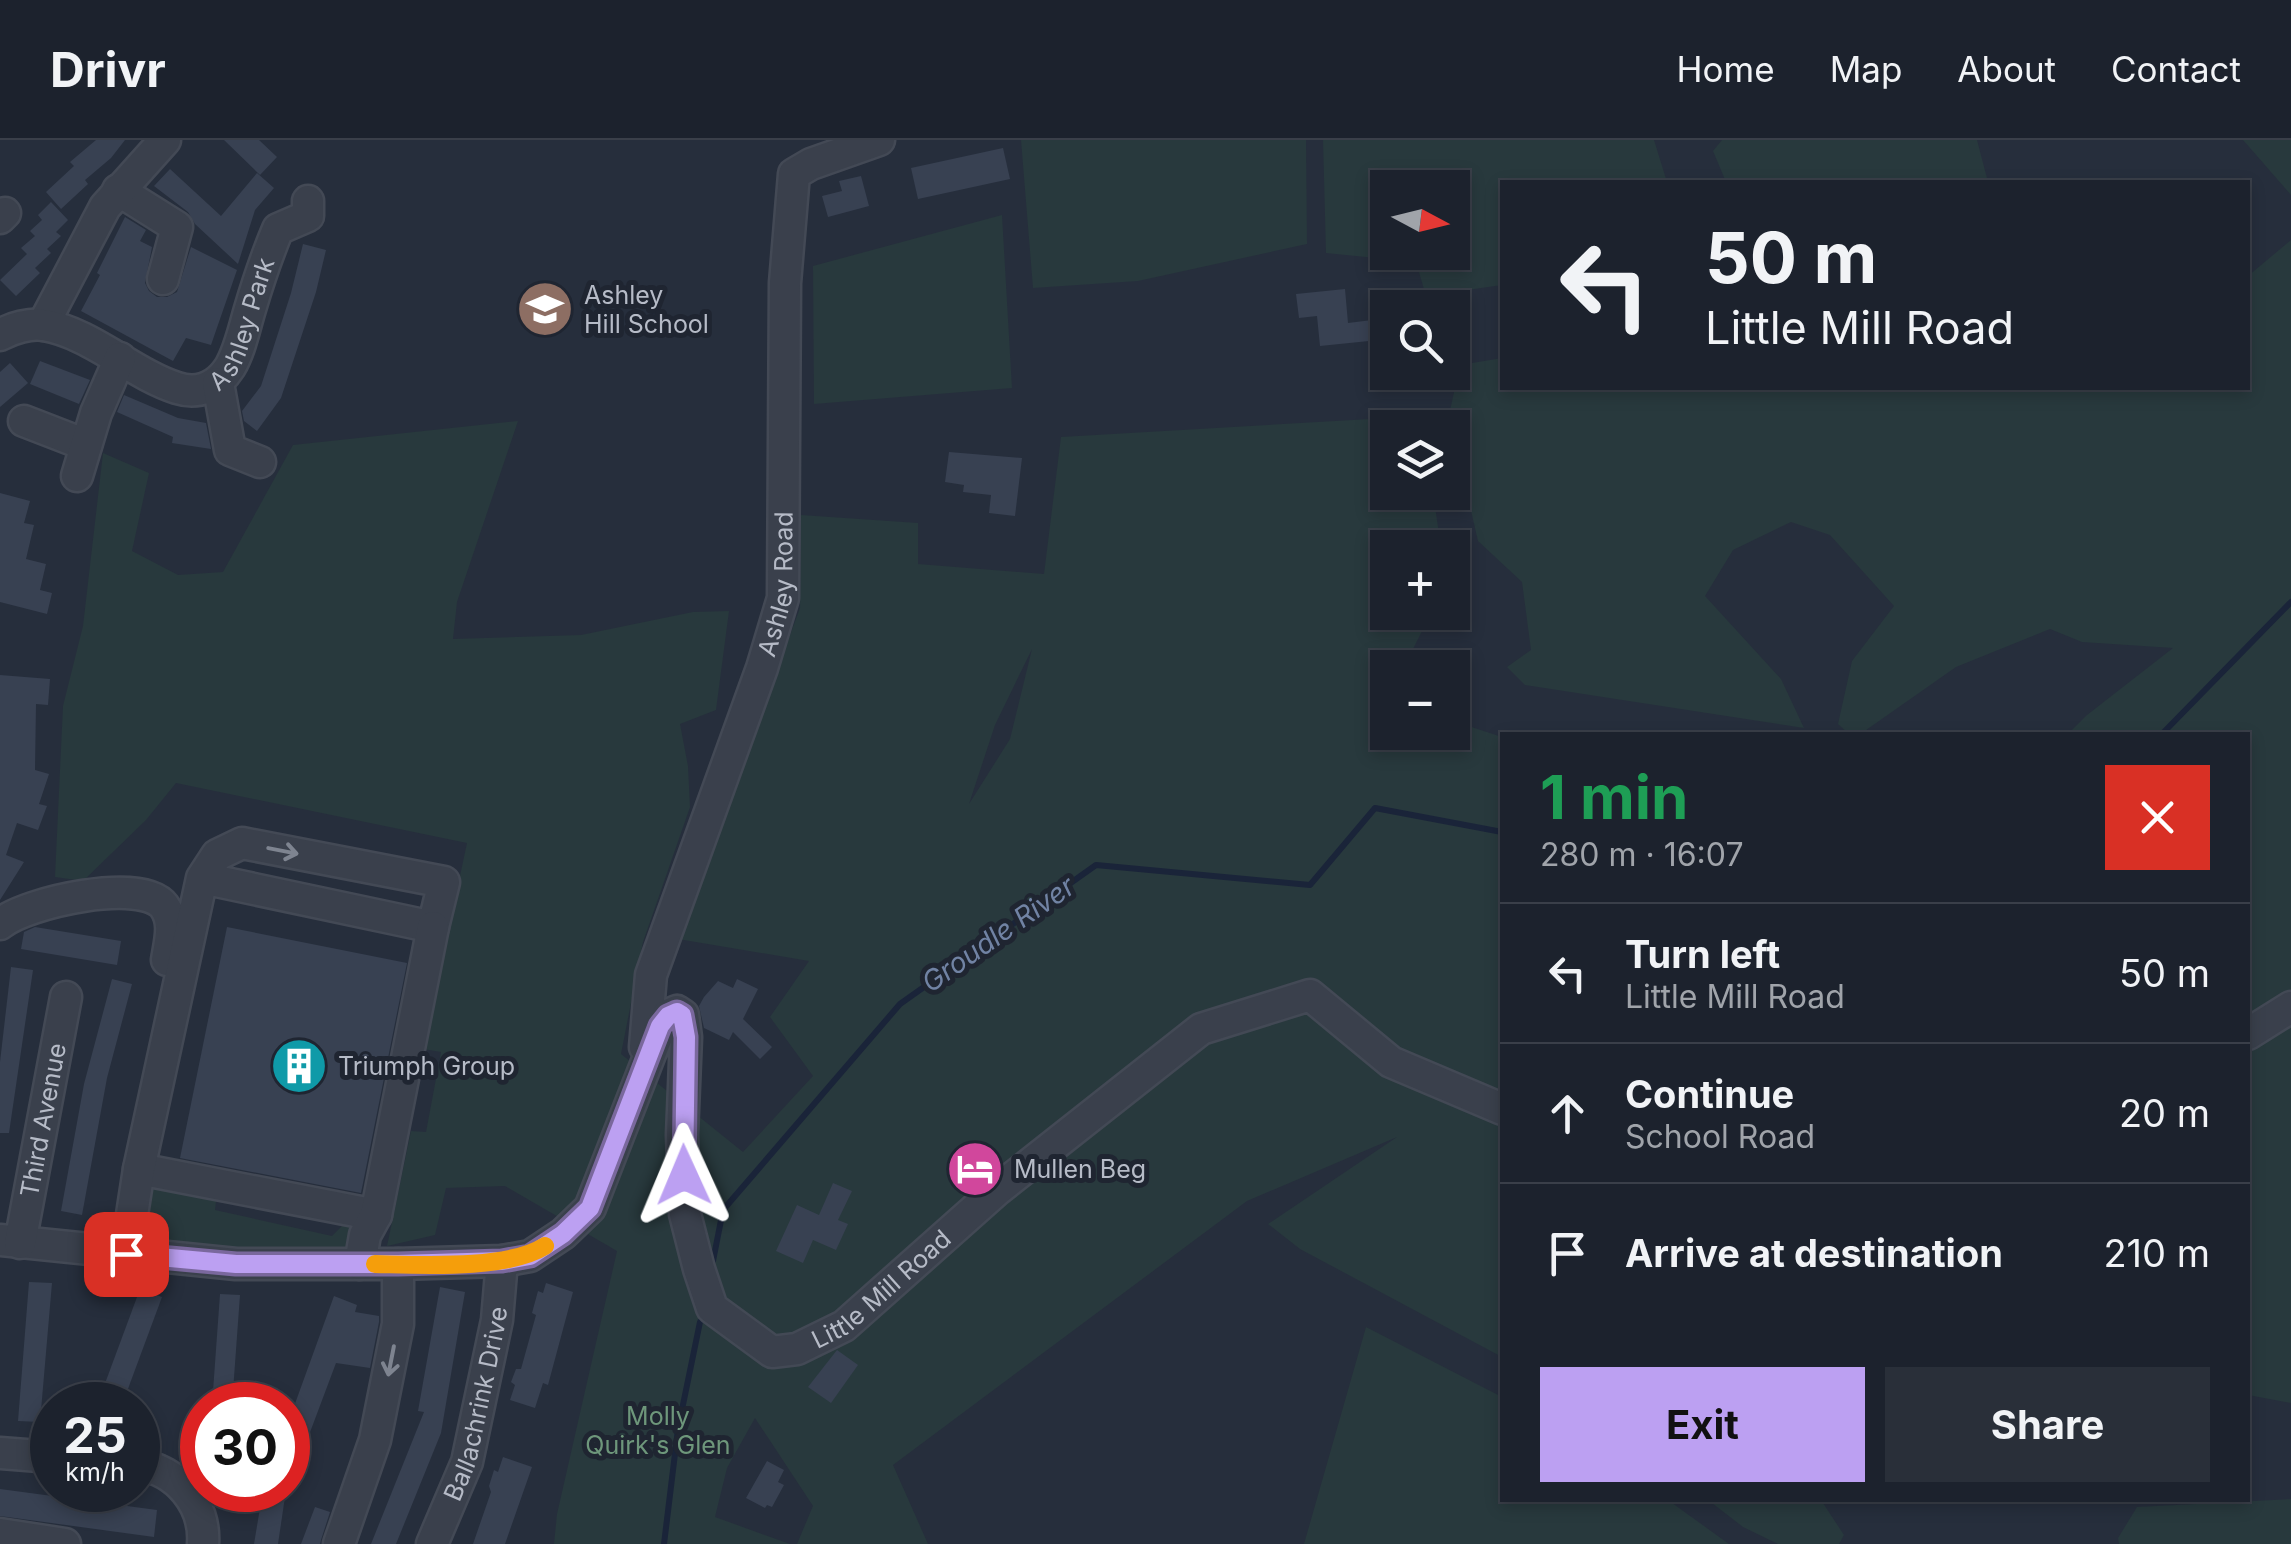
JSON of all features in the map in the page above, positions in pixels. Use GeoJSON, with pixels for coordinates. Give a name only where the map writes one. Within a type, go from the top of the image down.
{"type":"FeatureCollection","features":[{"type":"Feature","properties":{"kind":"street"},"geometry":{"type":"LineString","coordinates":[[0,335],[12,328],[43,325],[118,190],[165,140]]}},
{"type":"Feature","properties":{"kind":"street","name":"Ashley Road"},"geometry":{"type":"LineString","coordinates":[[643,1067],[651,975],[762,668],[782,598],[785,283],[794,140]]}},
{"type":"Feature","properties":{"kind":"street"},"geometry":{"type":"LineString","coordinates":[[794,174],[879,140]]}},
{"type":"Feature","properties":{"kind":"street"},"geometry":{"type":"LineString","coordinates":[[118,190],[177,227],[163,279]]}},
{"type":"Feature","properties":{"kind":"street","name":"Ashley Park"},"geometry":{"type":"LineString","coordinates":[[43,325],[178,388],[208,388],[218,383],[238,351],[259,277],[278,229],[315,214]]}},
{"type":"Feature","properties":{"kind":"street"},"geometry":{"type":"LineString","coordinates":[[77,476],[120,358]]}},
{"type":"Feature","properties":{"kind":"street"},"geometry":{"type":"LineString","coordinates":[[218,383],[230,450],[260,462]]}},
{"type":"Feature","properties":{"kind":"street"},"geometry":{"type":"LineString","coordinates":[[24,421],[86,445]]}},
{"type":"Feature","properties":{"kind":"street"},"geometry":{"type":"LineString","coordinates":[[117,1253],[202,878],[217,856],[242,842],[444,882],[376,1215],[365,1235],[360,1264]]}},
{"type":"Feature","properties":{"kind":"street"},"geometry":{"type":"LineString","coordinates":[[202,878],[434,928]]}},
{"type":"Feature","properties":{"kind":"street"},"geometry":{"type":"LineString","coordinates":[[0,924],[18,911],[50,901],[98,894],[148,896],[163,904],[172,924],[117,1253]]}},
{"type":"Feature","properties":{"kind":"street","name":"Little Mill Road"},"geometry":{"type":"LineString","coordinates":[[643,1067],[668,1016],[677,1012],[682,1015],[686,1037],[682,1136],[685,1214],[699,1270],[712,1308],[772,1352],[797,1349],[844,1326],[997,1190],[1201,1028],[1310,994],[1392,1062],[1500,1108]]}},
{"type":"Feature","properties":{"kind":"street","name":"Third Avenue"},"geometry":{"type":"LineString","coordinates":[[10,1242],[66,997]]}},
{"type":"Feature","properties":{"kind":"street"},"geometry":{"type":"LineString","coordinates":[[2250,1033],[2291,1007]]}},
{"type":"Feature","properties":{"kind":"street"},"geometry":{"type":"LineString","coordinates":[[10,1242],[236,1264],[398,1264],[502,1261],[530,1256],[563,1234],[590,1208],[643,1067]]}},
{"type":"Feature","properties":{"kind":"street"},"geometry":{"type":"LineString","coordinates":[[139,1168],[376,1215]]}},
{"type":"Feature","properties":{"kind":"street","name":"Ballachrink Drive"},"geometry":{"type":"LineString","coordinates":[[432,1544],[467,1462],[497,1320],[502,1261]]}},
{"type":"Feature","properties":{"kind":"street"},"geometry":{"type":"LineString","coordinates":[[339,1544],[375,1440],[398,1324],[398,1264]]}},
{"type":"Feature","properties":{"kind":"street"},"geometry":{"type":"LineString","coordinates":[[0,1453],[30,1455]]}},
{"type":"Feature","properties":{"kind":"street"},"geometry":{"type":"LineString","coordinates":[[160,1472],[172,1476],[194,1499],[204,1533],[203,1544]]}},
{"type":"Feature","properties":{"kind":"street"},"geometry":{"type":"LineString","coordinates":[[0,1534],[65,1544]]}},
{"type":"Feature","properties":{"kind":"green space"},"geometry":{"type":"Polygon","coordinates":[[[1021,140],[1306,140],[1307,244],[1138,281],[1033,288],[1021,140]]]}},
{"type":"Feature","properties":{"kind":"green space"},"geometry":{"type":"Polygon","coordinates":[[[1323,140],[1654,140],[1666,180],[1500,180],[1500,285],[1424,290],[1418,270],[1470,270],[1470,170],[1370,170],[1370,257],[1326,253],[1323,140]]]}},
{"type":"Feature","properties":{"kind":"green space"},"geometry":{"type":"Polygon","coordinates":[[[1722,140],[1977,140],[1987,180],[1725,180],[1713,151],[1722,140]]]}},
{"type":"Feature","properties":{"kind":"green space"},"geometry":{"type":"Polygon","coordinates":[[[2243,140],[2291,140],[2291,195],[2243,140]]]}},
{"type":"Feature","properties":{"kind":"green space"},"geometry":{"type":"Polygon","coordinates":[[[1002,215],[1012,388],[814,404],[813,266],[1002,215]]]}},
{"type":"Feature","properties":{"kind":"green space"},"geometry":{"type":"Polygon","coordinates":[[[2291,240],[2291,1403],[2250,1395],[2250,732],[2070,732],[2173,648],[2082,642],[2050,629],[1956,667],[1863,732],[1847,732],[1838,724],[1852,661],[1894,606],[1830,535],[1791,522],[1733,550],[1705,596],[1781,679],[1804,728],[1525,685],[1507,667],[1531,650],[1522,582],[1478,541],[1470,506],[1470,410],[1450,410],[1454,390],[1470,390],[1470,363],[1500,358],[1500,390],[2250,390],[2250,274],[2291,240]]]}},
{"type":"Feature","properties":{"kind":"green space","name":"Molly Quirk's Glen"},"geometry":{"type":"Polygon","coordinates":[[[1370,419],[1370,510],[1436,510],[1438,530],[1370,530],[1370,630],[1422,630],[1412,650],[1370,650],[1370,750],[1470,750],[1470,727],[1500,736],[1500,1356],[1300,1249],[1268,1224],[1397,1137],[1247,1201],[893,1465],[928,1544],[797,1544],[813,1506],[755,1418],[727,1468],[715,1517],[790,1544],[554,1544],[557,1514],[617,1251],[505,1186],[446,1188],[435,1235],[387,1246],[411,1131],[426,1132],[441,1052],[423,1049],[467,843],[176,783],[146,820],[83,881],[55,877],[63,706],[83,626],[103,453],[149,473],[132,551],[178,575],[223,572],[293,445],[518,421],[457,602],[453,639],[581,635],[693,612],[729,611],[716,710],[680,724],[690,807],[643,942],[621,1054],[743,1152],[813,1076],[770,1017],[809,961],[678,939],[800,608],[801,515],[918,523],[918,564],[1044,574],[1061,437],[1370,419]],[[1032,649],[995,725],[969,804],[1010,739],[1032,649]]]}},
{"type":"Feature","properties":{"kind":"green space"},"geometry":{"type":"Polygon","coordinates":[[[152,1185],[217,1193],[215,1210],[332,1236],[349,1223],[350,1249],[253,1249],[146,1241],[142,1233],[152,1185]]]}},
{"type":"Feature","properties":{"kind":"green space"},"geometry":{"type":"Polygon","coordinates":[[[1366,1327],[1500,1396],[1500,1502],[1671,1502],[1729,1544],[1304,1544],[1366,1327]]]}},
{"type":"Feature","properties":{"kind":"green space"},"geometry":{"type":"Polygon","coordinates":[[[2291,1499],[2291,1544],[2119,1544],[2118,1538],[2137,1507],[2291,1499]]]}},
{"type":"Feature","properties":{"kind":"green space"},"geometry":{"type":"Polygon","coordinates":[[[1711,1502],[1822,1502],[1844,1535],[1839,1544],[1778,1544],[1743,1527],[1711,1502]]]}},
{"type":"Feature","properties":{"kind":"building"},"geometry":{"type":"Polygon","coordinates":[[[96,140],[125,140],[61,209],[46,192],[74,166],[70,162],[96,140]]]}},
{"type":"Feature","properties":{"kind":"building"},"geometry":{"type":"Polygon","coordinates":[[[224,140],[259,140],[277,157],[260,175],[224,140]]]}},
{"type":"Feature","properties":{"kind":"building"},"geometry":{"type":"Polygon","coordinates":[[[1003,148],[1010,179],[918,199],[911,168],[1003,148]]]}},
{"type":"Feature","properties":{"kind":"building"},"geometry":{"type":"Polygon","coordinates":[[[170,169],[221,216],[257,173],[274,188],[255,210],[238,264],[195,224],[188,212],[154,186],[170,169]]]}},
{"type":"Feature","properties":{"kind":"building"},"geometry":{"type":"Polygon","coordinates":[[[861,176],[869,206],[828,217],[822,196],[842,191],[839,181],[861,176]]]}},
{"type":"Feature","properties":{"kind":"building"},"geometry":{"type":"Polygon","coordinates":[[[51,202],[68,220],[56,232],[61,236],[47,249],[51,253],[35,268],[40,273],[16,296],[0,280],[27,254],[21,248],[35,236],[30,231],[42,220],[38,215],[51,202]]]}},
{"type":"Feature","properties":{"kind":"building"},"geometry":{"type":"Polygon","coordinates":[[[125,217],[146,230],[140,241],[152,247],[145,283],[157,297],[177,292],[191,247],[237,270],[211,345],[186,338],[173,361],[81,311],[125,217]]]}},
{"type":"Feature","properties":{"kind":"building"},"geometry":{"type":"Polygon","coordinates":[[[303,244],[326,250],[316,292],[281,398],[257,431],[244,421],[242,411],[261,386],[303,244]]]}},
{"type":"Feature","properties":{"kind":"building"},"geometry":{"type":"Polygon","coordinates":[[[1345,289],[1348,323],[1370,320],[1370,348],[1369,341],[1320,346],[1317,316],[1299,318],[1296,294],[1345,289]]]}},
{"type":"Feature","properties":{"kind":"building"},"geometry":{"type":"Polygon","coordinates":[[[40,361],[90,380],[79,404],[30,384],[40,361]]]}},
{"type":"Feature","properties":{"kind":"building"},"geometry":{"type":"Polygon","coordinates":[[[10,363],[28,383],[0,407],[0,372],[10,363]]]}},
{"type":"Feature","properties":{"kind":"building"},"geometry":{"type":"Polygon","coordinates":[[[124,395],[178,418],[206,423],[211,449],[172,443],[173,437],[117,412],[124,395]]]}},
{"type":"Feature","properties":{"kind":"building"},"geometry":{"type":"Polygon","coordinates":[[[949,452],[1022,458],[1015,516],[989,513],[991,495],[963,492],[964,485],[945,482],[949,452]]]}},
{"type":"Feature","properties":{"kind":"building"},"geometry":{"type":"Polygon","coordinates":[[[0,493],[30,501],[24,523],[34,525],[26,559],[46,564],[40,590],[52,593],[47,614],[0,602],[0,493]]]}},
{"type":"Feature","properties":{"kind":"building"},"geometry":{"type":"Polygon","coordinates":[[[0,675],[50,679],[48,705],[36,704],[35,770],[49,774],[39,804],[47,806],[38,830],[17,823],[6,855],[24,862],[0,900],[0,675]]]}},
{"type":"Feature","properties":{"kind":"building"},"geometry":{"type":"Polygon","coordinates":[[[35,927],[121,941],[117,965],[21,949],[24,932],[35,927]]]}},
{"type":"Feature","properties":{"kind":"building","name":"Triumph Group"},"geometry":{"type":"Polygon","coordinates":[[[227,927],[407,963],[361,1193],[180,1158],[227,927]]]}},
{"type":"Feature","properties":{"kind":"building"},"geometry":{"type":"Polygon","coordinates":[[[11,967],[33,970],[9,1133],[0,1133],[0,1062],[11,967]]]}},
{"type":"Feature","properties":{"kind":"building"},"geometry":{"type":"Polygon","coordinates":[[[112,979],[132,984],[107,1078],[82,1215],[61,1211],[84,1084],[112,979]]]}},
{"type":"Feature","properties":{"kind":"building"},"geometry":{"type":"Polygon","coordinates":[[[737,979],[758,989],[743,1019],[772,1047],[760,1059],[733,1032],[729,1040],[704,1028],[699,1006],[704,997],[718,981],[733,988],[737,979]]]}},
{"type":"Feature","properties":{"kind":"building"},"geometry":{"type":"Polygon","coordinates":[[[833,1183],[852,1191],[838,1220],[848,1224],[836,1250],[813,1240],[803,1263],[776,1251],[797,1205],[819,1215],[833,1183]]]}},
{"type":"Feature","properties":{"kind":"building"},"geometry":{"type":"Polygon","coordinates":[[[29,1282],[52,1283],[43,1382],[30,1382],[30,1422],[18,1421],[29,1282]]]}},
{"type":"Feature","properties":{"kind":"building"},"geometry":{"type":"Polygon","coordinates":[[[546,1283],[573,1292],[548,1385],[543,1383],[535,1408],[510,1400],[515,1385],[511,1382],[516,1369],[521,1369],[536,1315],[532,1313],[538,1291],[543,1293],[546,1283]]]}},
{"type":"Feature","properties":{"kind":"building"},"geometry":{"type":"Polygon","coordinates":[[[440,1287],[465,1292],[441,1433],[396,1544],[371,1544],[424,1412],[418,1411],[440,1287]]]}},
{"type":"Feature","properties":{"kind":"building"},"geometry":{"type":"Polygon","coordinates":[[[140,1289],[162,1297],[131,1382],[106,1382],[140,1289]]]}},
{"type":"Feature","properties":{"kind":"building"},"geometry":{"type":"Polygon","coordinates":[[[220,1294],[240,1295],[234,1382],[214,1382],[220,1294]]]}},
{"type":"Feature","properties":{"kind":"building"},"geometry":{"type":"Polygon","coordinates":[[[334,1296],[357,1305],[355,1312],[379,1316],[370,1368],[336,1363],[310,1432],[310,1382],[303,1382],[334,1296]]]}},
{"type":"Feature","properties":{"kind":"building"},"geometry":{"type":"Polygon","coordinates":[[[837,1350],[858,1365],[831,1403],[808,1387],[837,1350]]]}},
{"type":"Feature","properties":{"kind":"building"},"geometry":{"type":"Polygon","coordinates":[[[503,1457],[532,1467],[505,1544],[473,1544],[491,1492],[494,1470],[498,1472],[503,1457]]]}},
{"type":"Feature","properties":{"kind":"building"},"geometry":{"type":"Polygon","coordinates":[[[767,1461],[784,1470],[778,1482],[784,1485],[772,1507],[765,1508],[746,1498],[767,1461]]]}},
{"type":"Feature","properties":{"kind":"building"},"geometry":{"type":"Polygon","coordinates":[[[0,1489],[30,1493],[30,1512],[157,1512],[154,1537],[0,1516],[0,1489]]]}},
{"type":"Feature","properties":{"kind":"building"},"geometry":{"type":"Polygon","coordinates":[[[315,1507],[330,1512],[320,1544],[301,1544],[315,1507]]]}},
{"type":"Feature","properties":{"kind":"building"},"geometry":{"type":"Polygon","coordinates":[[[259,1512],[283,1512],[278,1544],[254,1544],[259,1512]]]}},
{"type":"Feature","properties":{"kind":"waterway","name":"Groudle River"},"geometry":{"type":"LineString","coordinates":[[2164,732],[2291,602]]}},
{"type":"Feature","properties":{"kind":"waterway","name":"Groudle River"},"geometry":{"type":"LineString","coordinates":[[713,1261],[723,1210],[900,1004],[1096,865],[1310,885],[1375,808],[1500,832]]}},
{"type":"Feature","properties":{"kind":"waterway","name":"Groudle River"},"geometry":{"type":"LineString","coordinates":[[664,1544],[678,1429],[700,1322]]}},
{"type":"Feature","properties":{"kind":"slow traffic"},"geometry":{"type":"LineString","coordinates":[[375,1264],[502,1261],[530,1256],[545,1246]]}},
{"type":"Feature","properties":{"kind":"place","name":"Ashley Hill School"},"geometry":{"type":"Point","coordinates":[545,309]}},
{"type":"Feature","properties":{"kind":"place","name":"Triumph Group"},"geometry":{"type":"Point","coordinates":[299,1066]}},
{"type":"Feature","properties":{"kind":"place","name":"Mullen Beg"},"geometry":{"type":"Point","coordinates":[975,1169]}},
{"type":"Feature","properties":{"kind":"route"},"geometry":{"type":"LineString","coordinates":[[126,1254],[236,1264],[398,1264],[502,1261],[530,1256],[563,1234],[590,1208],[660,1026],[677,1012],[682,1015],[686,1037],[684,1175]]}}]}
